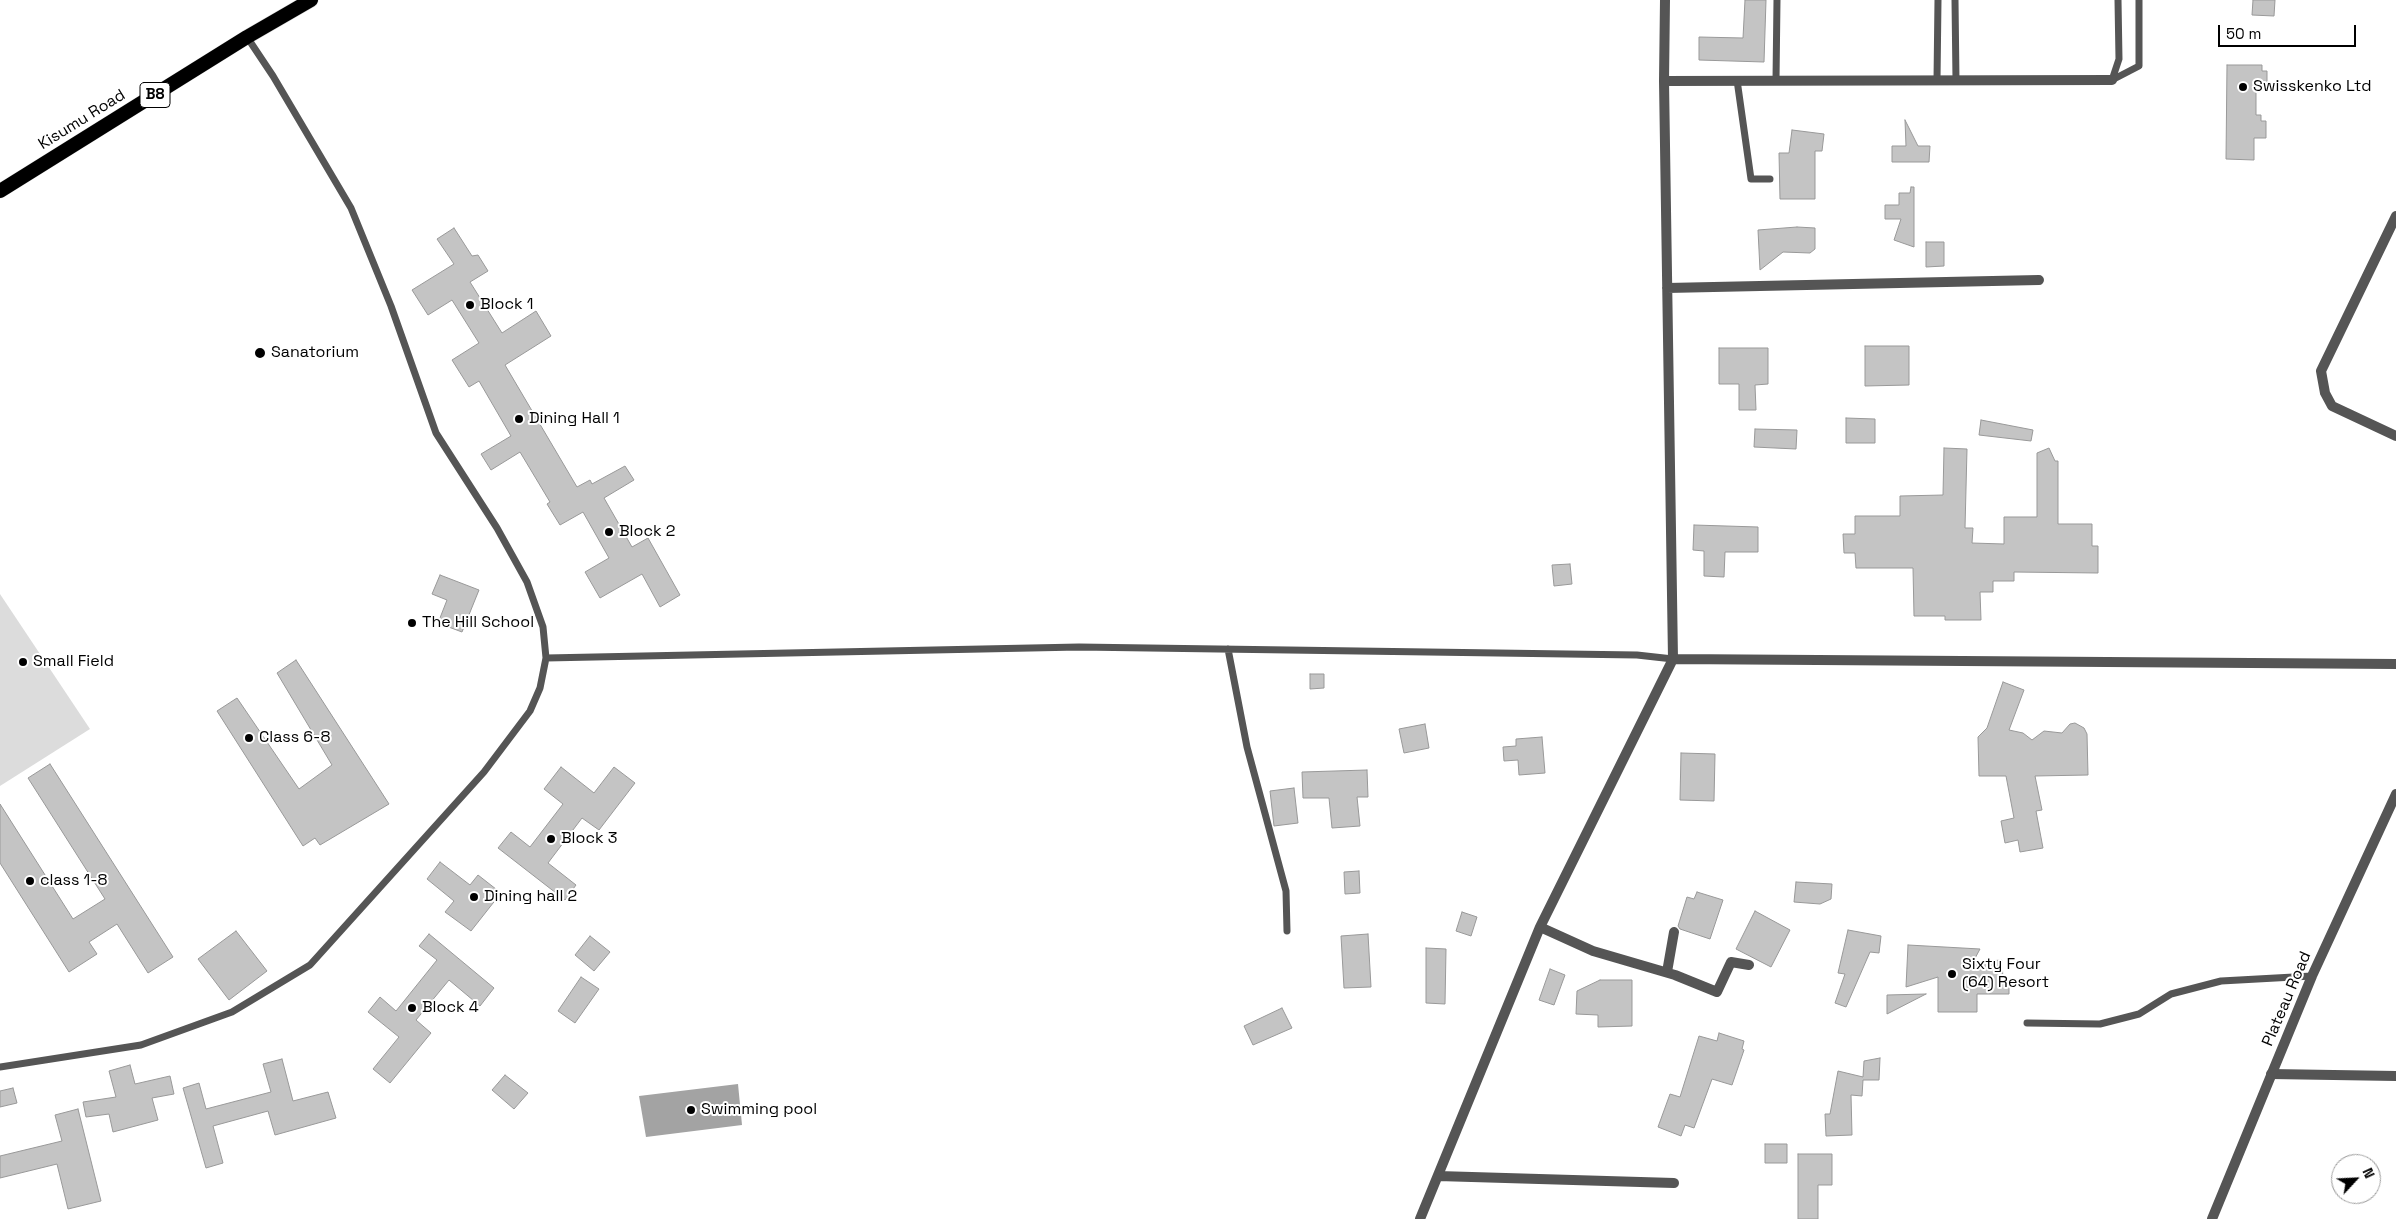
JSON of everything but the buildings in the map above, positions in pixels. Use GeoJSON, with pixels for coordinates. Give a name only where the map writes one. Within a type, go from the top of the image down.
{"type":"FeatureCollection","features":[{"type":"Feature","properties":{"kind":"highway","name":"Kisumu Road"},"geometry":{"type":"LineString","coordinates":[[0,191],[247,37],[311,0]]}},
{"type":"Feature","properties":{"kind":"street"},"geometry":{"type":"LineString","coordinates":[[1420,1219],[1540,927],[1673,659],[1664,81],[1665,0]]}},
{"type":"Feature","properties":{"kind":"street"},"geometry":{"type":"LineString","coordinates":[[1664,81],[2112,80]]}},
{"type":"Feature","properties":{"kind":"street"},"geometry":{"type":"LineString","coordinates":[[2396,216],[2321,372],[2325,393],[2332,406],[2396,436]]}},
{"type":"Feature","properties":{"kind":"street"},"geometry":{"type":"LineString","coordinates":[[1667,288],[2039,280]]}},
{"type":"Feature","properties":{"kind":"street"},"geometry":{"type":"LineString","coordinates":[[1673,659],[2396,664]]}},
{"type":"Feature","properties":{"kind":"street","name":"Plateau Road"},"geometry":{"type":"LineString","coordinates":[[2212,1219],[2312,976],[2396,794]]}},
{"type":"Feature","properties":{"kind":"street"},"geometry":{"type":"LineString","coordinates":[[1540,927],[1593,951],[1666,972],[1717,992],[1731,962],[1749,965]]}},
{"type":"Feature","properties":{"kind":"street"},"geometry":{"type":"LineString","coordinates":[[1666,972],[1674,932]]}},
{"type":"Feature","properties":{"kind":"street"},"geometry":{"type":"LineString","coordinates":[[2271,1074],[2396,1076]]}},
{"type":"Feature","properties":{"kind":"street"},"geometry":{"type":"LineString","coordinates":[[1438,1176],[1674,1183]]}},
{"type":"Feature","properties":{"kind":"lane"},"geometry":{"type":"LineString","coordinates":[[1776,80],[1778,0]]}},
{"type":"Feature","properties":{"kind":"lane"},"geometry":{"type":"LineString","coordinates":[[1937,80],[1938,0]]}},
{"type":"Feature","properties":{"kind":"lane"},"geometry":{"type":"LineString","coordinates":[[1955,0],[1956,80]]}},
{"type":"Feature","properties":{"kind":"lane"},"geometry":{"type":"LineString","coordinates":[[2112,80],[2118,59],[2118,0]]}},
{"type":"Feature","properties":{"kind":"lane"},"geometry":{"type":"LineString","coordinates":[[2112,80],[2139,66],[2139,0]]}},
{"type":"Feature","properties":{"kind":"lane"},"geometry":{"type":"LineString","coordinates":[[0,1067],[141,1045],[232,1012],[310,965],[484,772],[530,711],[540,688],[546,658],[543,626],[527,582],[497,528],[436,433],[391,306],[351,208],[273,76],[247,37]]}},
{"type":"Feature","properties":{"kind":"lane"},"geometry":{"type":"LineString","coordinates":[[1737,80],[1751,180],[1770,179]]}},
{"type":"Feature","properties":{"kind":"lane"},"geometry":{"type":"LineString","coordinates":[[546,658],[1069,647],[1637,655],[1673,659]]}},
{"type":"Feature","properties":{"kind":"lane"},"geometry":{"type":"LineString","coordinates":[[1228,649],[1247,747],[1286,890],[1288,931]]}},
{"type":"Feature","properties":{"kind":"lane"},"geometry":{"type":"LineString","coordinates":[[2027,1024],[2100,1024],[2139,1014],[2171,994],[2220,981],[2312,976]]}},
{"type":"Feature","properties":{"kind":"shaded area","name":"Small Field"},"geometry":{"type":"Polygon","coordinates":[[[0,594],[90,729],[0,786],[0,594]]]}},
{"type":"Feature","properties":{"kind":"shaded area","name":"Swimming pool"},"geometry":{"type":"Polygon","coordinates":[[[738,1084],[742,1125],[646,1137],[639,1096],[738,1084]]]}},
{"type":"Feature","properties":{"kind":"place","name":"Swisskenko Ltd"},"geometry":{"type":"Point","coordinates":[2243,87]}},
{"type":"Feature","properties":{"kind":"place","name":"Block 1"},"geometry":{"type":"Point","coordinates":[470,305]}},
{"type":"Feature","properties":{"kind":"place","name":"Sanatorium"},"geometry":{"type":"Point","coordinates":[260,353]}},
{"type":"Feature","properties":{"kind":"place","name":"Dining Hall 1"},"geometry":{"type":"Point","coordinates":[519,419]}},
{"type":"Feature","properties":{"kind":"place","name":"Block 2"},"geometry":{"type":"Point","coordinates":[609,532]}},
{"type":"Feature","properties":{"kind":"place","name":"The Hill School"},"geometry":{"type":"Point","coordinates":[412,623]}},
{"type":"Feature","properties":{"kind":"place","name":"Small Field"},"geometry":{"type":"Point","coordinates":[23,662]}},
{"type":"Feature","properties":{"kind":"place","name":"Class 6-8"},"geometry":{"type":"Point","coordinates":[249,738]}},
{"type":"Feature","properties":{"kind":"place","name":"Block 3"},"geometry":{"type":"Point","coordinates":[551,839]}},
{"type":"Feature","properties":{"kind":"place","name":"class 1-8"},"geometry":{"type":"Point","coordinates":[30,881]}},
{"type":"Feature","properties":{"kind":"place","name":"Dining hall 2"},"geometry":{"type":"Point","coordinates":[474,897]}},
{"type":"Feature","properties":{"kind":"place","name":"Sixty Four (64) Resort"},"geometry":{"type":"Point","coordinates":[1952,974]}},
{"type":"Feature","properties":{"kind":"place","name":"Block 4"},"geometry":{"type":"Point","coordinates":[412,1008]}},
{"type":"Feature","properties":{"kind":"place","name":"Swimming pool"},"geometry":{"type":"Point","coordinates":[691,1110]}}]}
